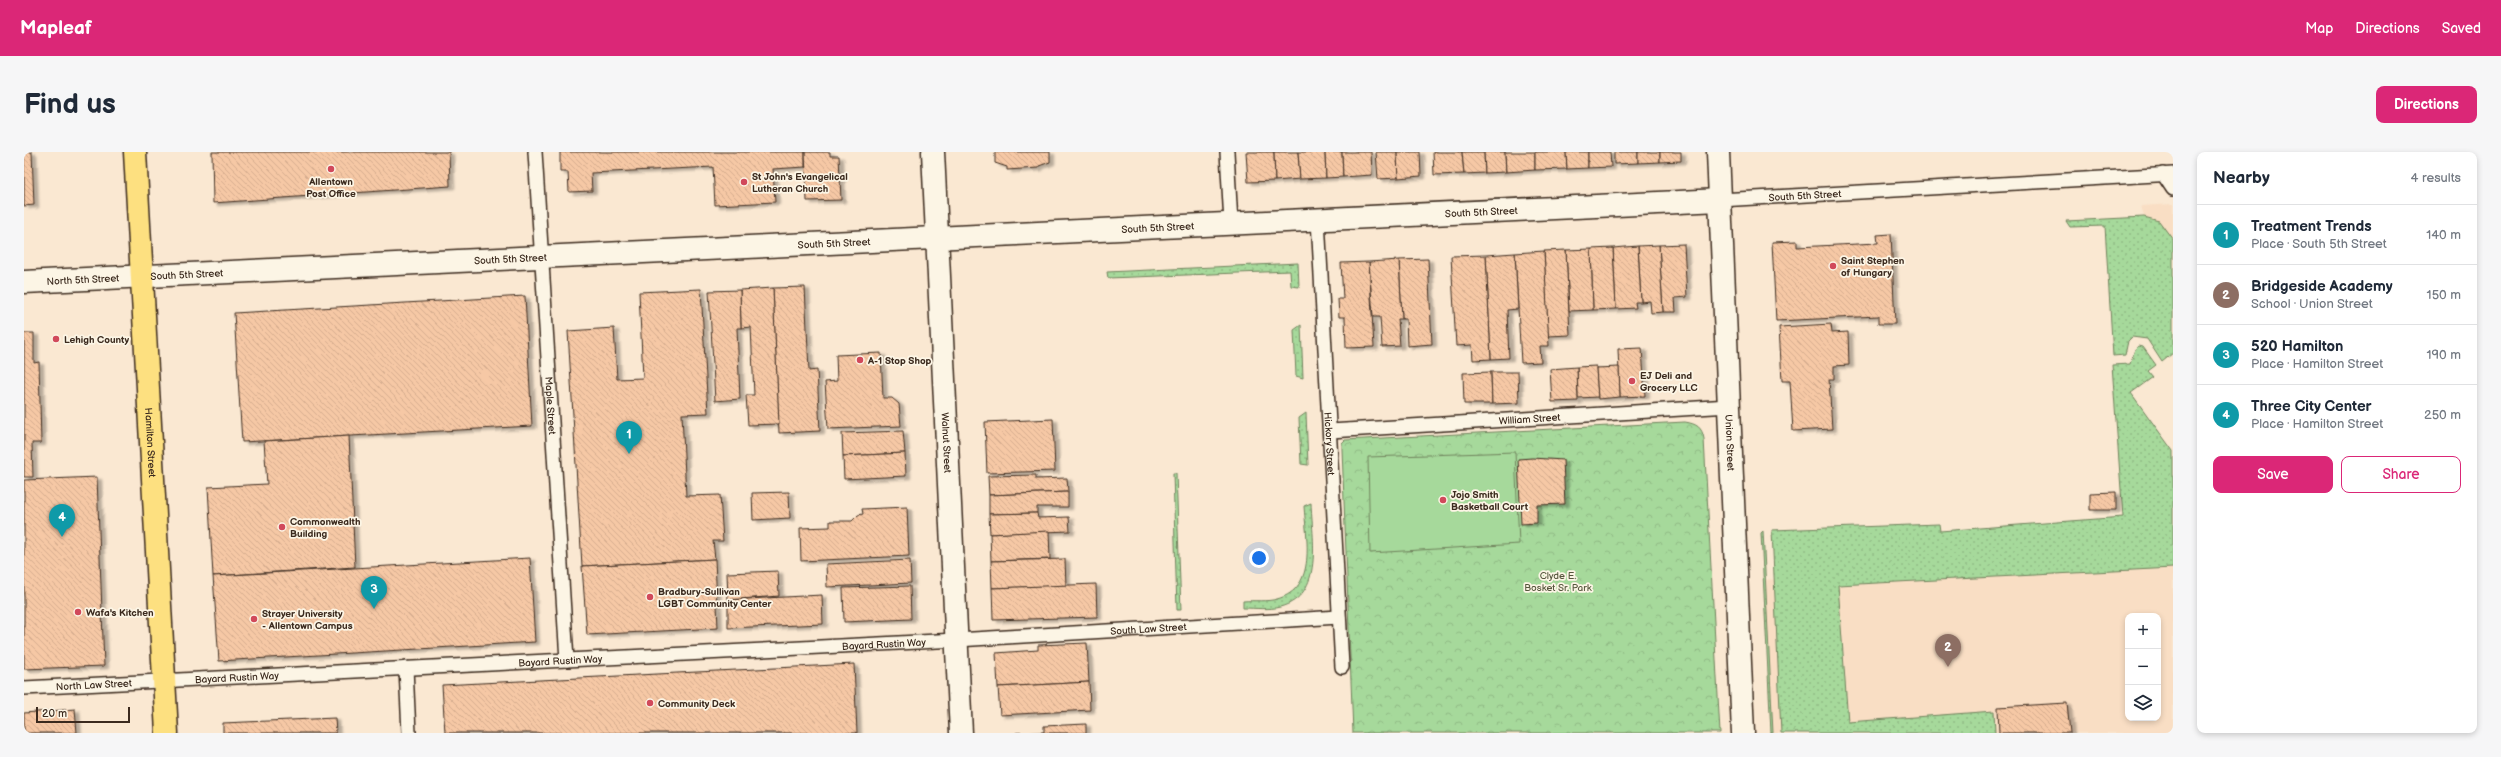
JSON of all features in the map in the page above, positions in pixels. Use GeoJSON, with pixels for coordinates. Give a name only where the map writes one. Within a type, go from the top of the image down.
{"type":"FeatureCollection","features":[{"type":"Feature","properties":{"kind":"main road","name":"Hamilton Street"},"geometry":{"type":"LineString","coordinates":[[135,152],[167,733]]}},
{"type":"Feature","properties":{"kind":"street","name":"Walnut Street"},"geometry":{"type":"LineString","coordinates":[[933,152],[961,733]]}},
{"type":"Feature","properties":{"kind":"street","name":"Union Street"},"geometry":{"type":"LineString","coordinates":[[1718,152],[1743,733]]}},
{"type":"Feature","properties":{"kind":"street","name":"South 5th Street"},"geometry":{"type":"LineString","coordinates":[[142,276],[1720,200]]}},
{"type":"Feature","properties":{"kind":"street","name":"North 5th Street"},"geometry":{"type":"LineString","coordinates":[[24,282],[142,276]]}},
{"type":"Feature","properties":{"kind":"lane","name":"Maple Street"},"geometry":{"type":"LineString","coordinates":[[535,152],[567,660]]}},
{"type":"Feature","properties":{"kind":"lane"},"geometry":{"type":"LineString","coordinates":[[1227,152],[1231,223]]}},
{"type":"Feature","properties":{"kind":"lane"},"geometry":{"type":"LineString","coordinates":[[2168,174],[2173,189]]}},
{"type":"Feature","properties":{"kind":"lane","name":"South 5th Street"},"geometry":{"type":"LineString","coordinates":[[1720,200],[2168,174]]}},
{"type":"Feature","properties":{"kind":"lane","name":"Hickory Street"},"geometry":{"type":"LineString","coordinates":[[1318,219],[1342,668]]}},
{"type":"Feature","properties":{"kind":"lane","name":"William Street"},"geometry":{"type":"LineString","coordinates":[[1330,431],[1729,406]]}},
{"type":"Feature","properties":{"kind":"lane","name":"South Law Street"},"geometry":{"type":"LineString","coordinates":[[957,640],[1339,618]]}},
{"type":"Feature","properties":{"kind":"lane","name":"Bayard Rustin Way"},"geometry":{"type":"LineString","coordinates":[[164,681],[957,640]]}},
{"type":"Feature","properties":{"kind":"lane"},"geometry":{"type":"LineString","coordinates":[[406,668],[409,733]]}},
{"type":"Feature","properties":{"kind":"lane","name":"North Law Street"},"geometry":{"type":"LineString","coordinates":[[24,688],[164,681]]}},
{"type":"Feature","properties":{"kind":"shaded area"},"geometry":{"type":"Polygon","coordinates":[[[2173,204],[2173,270],[2144,217],[2141,206],[2173,204]]]}},
{"type":"Feature","properties":{"kind":"shaded area"},"geometry":{"type":"Polygon","coordinates":[[[2173,559],[2173,733],[1771,733],[1763,580],[2173,559]]]}},
{"type":"Feature","properties":{"kind":"green space"},"geometry":{"type":"Polygon","coordinates":[[[2144,217],[2159,221],[2173,240],[2173,353],[2162,362],[2147,339],[2132,337],[2128,341],[2125,355],[2113,356],[2105,226],[2070,227],[2066,221],[2144,217]]]}},
{"type":"Feature","properties":{"kind":"green space"},"geometry":{"type":"Polygon","coordinates":[[[1298,263],[1299,287],[1291,286],[1290,271],[1108,278],[1107,272],[1298,263]]]}},
{"type":"Feature","properties":{"kind":"green space"},"geometry":{"type":"Polygon","coordinates":[[[1301,325],[1303,378],[1296,376],[1294,330],[1301,325]]]}},
{"type":"Feature","properties":{"kind":"green space"},"geometry":{"type":"Polygon","coordinates":[[[2139,346],[2143,347],[2156,365],[2148,371],[2153,377],[2131,393],[2173,451],[2173,568],[1838,585],[1848,722],[1994,711],[1995,733],[1781,733],[1772,530],[1939,524],[1940,531],[2123,517],[2112,365],[2130,364],[2135,349],[2139,346]]]}},
{"type":"Feature","properties":{"kind":"green space"},"geometry":{"type":"Polygon","coordinates":[[[1306,413],[1308,465],[1301,464],[1299,418],[1306,413]]]}},
{"type":"Feature","properties":{"kind":"green space","name":"Clyde E. Bosket Sr. Park"},"geometry":{"type":"Polygon","coordinates":[[[1685,422],[1698,427],[1702,432],[1704,439],[1720,733],[1353,733],[1342,449],[1342,443],[1345,440],[1685,422]]]}},
{"type":"Feature","properties":{"kind":"green space","name":"Jojo Smith Basketball Court"},"geometry":{"type":"Polygon","coordinates":[[[1515,452],[1519,544],[1370,553],[1368,457],[1515,452]]]}},
{"type":"Feature","properties":{"kind":"green space"},"geometry":{"type":"Polygon","coordinates":[[[1173,473],[1176,473],[1181,610],[1177,610],[1173,473]]]}},
{"type":"Feature","properties":{"kind":"green space"},"geometry":{"type":"Polygon","coordinates":[[[1311,503],[1313,564],[1310,578],[1304,591],[1294,601],[1280,607],[1267,609],[1243,608],[1243,601],[1277,599],[1290,593],[1299,584],[1304,573],[1307,560],[1304,506],[1311,503]]]}},
{"type":"Feature","properties":{"kind":"green space"},"geometry":{"type":"Polygon","coordinates":[[[1763,531],[1773,733],[1771,733],[1761,533],[1763,531]]]}},
{"type":"Feature","properties":{"kind":"building"},"geometry":{"type":"Polygon","coordinates":[[[24,152],[32,152],[34,205],[24,206],[24,152]]]}},
{"type":"Feature","properties":{"kind":"building","name":"Allentown Post Office"},"geometry":{"type":"Polygon","coordinates":[[[212,152],[449,152],[450,186],[213,203],[212,152]]]}},
{"type":"Feature","properties":{"kind":"building","name":"St John's Evangelical Lutheran Church"},"geometry":{"type":"Polygon","coordinates":[[[560,152],[805,152],[805,167],[773,169],[775,202],[715,205],[713,167],[591,173],[592,191],[569,192],[568,172],[560,172],[560,152]]]}},
{"type":"Feature","properties":{"kind":"building"},"geometry":{"type":"Polygon","coordinates":[[[805,152],[830,152],[830,156],[839,156],[841,200],[807,201],[805,152]]]}},
{"type":"Feature","properties":{"kind":"building"},"geometry":{"type":"Polygon","coordinates":[[[995,152],[1050,152],[1050,162],[1039,166],[1038,168],[1007,170],[1007,167],[995,163],[995,152]]]}},
{"type":"Feature","properties":{"kind":"building"},"geometry":{"type":"Polygon","coordinates":[[[1246,152],[1274,152],[1275,181],[1248,182],[1246,152]]]}},
{"type":"Feature","properties":{"kind":"building"},"geometry":{"type":"Polygon","coordinates":[[[1274,152],[1298,152],[1300,179],[1275,181],[1274,152]]]}},
{"type":"Feature","properties":{"kind":"building"},"geometry":{"type":"Polygon","coordinates":[[[1298,152],[1325,152],[1326,178],[1300,179],[1298,152]]]}},
{"type":"Feature","properties":{"kind":"building"},"geometry":{"type":"Polygon","coordinates":[[[1325,152],[1342,152],[1343,177],[1326,178],[1325,152]]]}},
{"type":"Feature","properties":{"kind":"building"},"geometry":{"type":"Polygon","coordinates":[[[1342,152],[1371,152],[1372,175],[1343,177],[1342,152]]]}},
{"type":"Feature","properties":{"kind":"building"},"geometry":{"type":"Polygon","coordinates":[[[1376,152],[1397,152],[1398,178],[1378,179],[1376,152]]]}},
{"type":"Feature","properties":{"kind":"building"},"geometry":{"type":"Polygon","coordinates":[[[1397,152],[1420,152],[1421,176],[1398,178],[1397,152]]]}},
{"type":"Feature","properties":{"kind":"building"},"geometry":{"type":"Polygon","coordinates":[[[1433,152],[1462,152],[1464,174],[1434,175],[1433,152]]]}},
{"type":"Feature","properties":{"kind":"building"},"geometry":{"type":"Polygon","coordinates":[[[1462,152],[1484,152],[1485,173],[1464,174],[1462,152]]]}},
{"type":"Feature","properties":{"kind":"building"},"geometry":{"type":"Polygon","coordinates":[[[1484,152],[1505,152],[1506,172],[1485,173],[1484,152]]]}},
{"type":"Feature","properties":{"kind":"building"},"geometry":{"type":"Polygon","coordinates":[[[1505,152],[1535,152],[1535,170],[1506,172],[1505,152]]]}},
{"type":"Feature","properties":{"kind":"building"},"geometry":{"type":"Polygon","coordinates":[[[1535,152],[1566,152],[1567,169],[1535,170],[1535,152]]]}},
{"type":"Feature","properties":{"kind":"building"},"geometry":{"type":"Polygon","coordinates":[[[1566,152],[1588,152],[1588,168],[1567,169],[1566,152]]]}},
{"type":"Feature","properties":{"kind":"building"},"geometry":{"type":"Polygon","coordinates":[[[1588,152],[1610,152],[1611,167],[1588,168],[1588,152]]]}},
{"type":"Feature","properties":{"kind":"building"},"geometry":{"type":"Polygon","coordinates":[[[1614,152],[1638,152],[1638,163],[1614,164],[1614,152]]]}},
{"type":"Feature","properties":{"kind":"building"},"geometry":{"type":"Polygon","coordinates":[[[1638,152],[1660,152],[1660,162],[1638,163],[1638,152]]]}},
{"type":"Feature","properties":{"kind":"building"},"geometry":{"type":"Polygon","coordinates":[[[1660,152],[1681,152],[1681,161],[1660,162],[1660,152]]]}},
{"type":"Feature","properties":{"kind":"building","name":"Saint Stephen of Hungary"},"geometry":{"type":"Polygon","coordinates":[[[1891,234],[1895,324],[1878,324],[1878,316],[1776,321],[1772,242],[1797,241],[1797,247],[1878,243],[1877,235],[1891,234]]]}},
{"type":"Feature","properties":{"kind":"building"},"geometry":{"type":"Polygon","coordinates":[[[1684,244],[1687,297],[1675,298],[1676,312],[1663,312],[1659,245],[1684,244]]]}},
{"type":"Feature","properties":{"kind":"building"},"geometry":{"type":"Polygon","coordinates":[[[1659,245],[1663,312],[1651,313],[1650,301],[1641,302],[1638,246],[1659,245]]]}},
{"type":"Feature","properties":{"kind":"building"},"geometry":{"type":"Polygon","coordinates":[[[1638,246],[1641,302],[1635,302],[1636,308],[1616,309],[1613,248],[1638,246]]]}},
{"type":"Feature","properties":{"kind":"building"},"geometry":{"type":"Polygon","coordinates":[[[1613,248],[1616,309],[1593,310],[1591,249],[1613,248]]]}},
{"type":"Feature","properties":{"kind":"building"},"geometry":{"type":"Polygon","coordinates":[[[1591,249],[1593,310],[1569,311],[1566,250],[1591,249]]]}},
{"type":"Feature","properties":{"kind":"building"},"geometry":{"type":"Polygon","coordinates":[[[1566,250],[1570,335],[1548,336],[1544,251],[1566,250]]]}},
{"type":"Feature","properties":{"kind":"building"},"geometry":{"type":"Polygon","coordinates":[[[1544,251],[1549,346],[1540,346],[1541,362],[1521,363],[1515,253],[1544,251]]]}},
{"type":"Feature","properties":{"kind":"building"},"geometry":{"type":"Polygon","coordinates":[[[1515,253],[1518,309],[1507,310],[1509,358],[1491,359],[1486,255],[1515,253]]]}},
{"type":"Feature","properties":{"kind":"building"},"geometry":{"type":"Polygon","coordinates":[[[1486,255],[1491,359],[1473,360],[1472,345],[1456,346],[1451,256],[1486,255]]]}},
{"type":"Feature","properties":{"kind":"building"},"geometry":{"type":"Polygon","coordinates":[[[1428,259],[1432,344],[1407,346],[1406,319],[1402,319],[1399,260],[1428,259]]]}},
{"type":"Feature","properties":{"kind":"building"},"geometry":{"type":"Polygon","coordinates":[[[1399,260],[1402,319],[1398,319],[1400,346],[1382,347],[1380,317],[1373,317],[1369,262],[1399,260]]]}},
{"type":"Feature","properties":{"kind":"building"},"geometry":{"type":"Polygon","coordinates":[[[1369,262],[1374,347],[1346,348],[1345,317],[1339,317],[1338,299],[1343,299],[1341,263],[1369,262]]]}},
{"type":"Feature","properties":{"kind":"building"},"geometry":{"type":"Polygon","coordinates":[[[805,287],[809,371],[817,370],[820,431],[779,433],[773,288],[805,287]]]}},
{"type":"Feature","properties":{"kind":"building"},"geometry":{"type":"Polygon","coordinates":[[[773,288],[779,424],[748,425],[746,395],[754,395],[751,327],[741,328],[740,290],[773,288]]]}},
{"type":"Feature","properties":{"kind":"building"},"geometry":{"type":"Polygon","coordinates":[[[701,289],[708,413],[682,414],[686,496],[720,495],[723,541],[713,541],[715,559],[582,566],[568,331],[614,328],[617,379],[643,378],[639,292],[701,289]]]}},
{"type":"Feature","properties":{"kind":"building"},"geometry":{"type":"Polygon","coordinates":[[[740,290],[741,328],[737,328],[740,399],[715,401],[709,291],[740,290]]]}},
{"type":"Feature","properties":{"kind":"building"},"geometry":{"type":"Polygon","coordinates":[[[525,296],[532,426],[242,442],[234,313],[525,296]]]}},
{"type":"Feature","properties":{"kind":"building"},"geometry":{"type":"Polygon","coordinates":[[[1831,324],[1832,333],[1848,332],[1849,365],[1834,366],[1834,379],[1829,379],[1832,429],[1793,431],[1790,381],[1782,381],[1779,327],[1831,324]]]}},
{"type":"Feature","properties":{"kind":"building"},"geometry":{"type":"Polygon","coordinates":[[[24,333],[34,333],[34,363],[39,362],[41,443],[32,443],[33,477],[24,477],[24,333]]]}},
{"type":"Feature","properties":{"kind":"building","name":"EJ Deli and Grocery LLC"},"geometry":{"type":"Polygon","coordinates":[[[1642,348],[1645,396],[1620,397],[1618,349],[1642,348]]]}},
{"type":"Feature","properties":{"kind":"building"},"geometry":{"type":"Polygon","coordinates":[[[881,353],[883,398],[892,398],[899,404],[901,426],[828,429],[825,382],[837,381],[836,355],[881,353]]]}},
{"type":"Feature","properties":{"kind":"building"},"geometry":{"type":"Polygon","coordinates":[[[1596,366],[1598,397],[1578,398],[1577,367],[1596,366]]]}},
{"type":"Feature","properties":{"kind":"building"},"geometry":{"type":"Polygon","coordinates":[[[1577,367],[1578,401],[1552,402],[1550,369],[1577,367]]]}},
{"type":"Feature","properties":{"kind":"building"},"geometry":{"type":"Polygon","coordinates":[[[1619,367],[1620,397],[1598,399],[1596,368],[1619,367]]]}},
{"type":"Feature","properties":{"kind":"building"},"geometry":{"type":"Polygon","coordinates":[[[1491,372],[1492,404],[1464,404],[1463,373],[1491,372]]]}},
{"type":"Feature","properties":{"kind":"building"},"geometry":{"type":"Polygon","coordinates":[[[1491,372],[1518,372],[1519,403],[1492,404],[1491,372]]]}},
{"type":"Feature","properties":{"kind":"building"},"geometry":{"type":"Polygon","coordinates":[[[1053,419],[1055,471],[987,473],[985,422],[1053,419]]]}},
{"type":"Feature","properties":{"kind":"building"},"geometry":{"type":"Polygon","coordinates":[[[903,431],[905,453],[843,456],[842,433],[903,431]]]}},
{"type":"Feature","properties":{"kind":"building","name":"Commonwealth Building"},"geometry":{"type":"Polygon","coordinates":[[[349,436],[355,567],[213,576],[208,487],[267,484],[264,441],[349,436]]]}},
{"type":"Feature","properties":{"kind":"building"},"geometry":{"type":"Polygon","coordinates":[[[905,453],[906,476],[844,479],[843,456],[905,453]]]}},
{"type":"Feature","properties":{"kind":"building"},"geometry":{"type":"Polygon","coordinates":[[[1532,458],[1563,460],[1565,504],[1537,505],[1537,523],[1521,524],[1518,459],[1532,458]]]}},
{"type":"Feature","properties":{"kind":"building"},"geometry":{"type":"Polygon","coordinates":[[[1036,475],[1036,479],[1067,478],[1068,492],[989,495],[988,476],[1036,475]]]}},
{"type":"Feature","properties":{"kind":"building"},"geometry":{"type":"Polygon","coordinates":[[[97,477],[104,666],[24,669],[24,480],[97,477]]]}},
{"type":"Feature","properties":{"kind":"building"},"geometry":{"type":"Polygon","coordinates":[[[789,492],[790,518],[753,520],[752,493],[789,492]]]}},
{"type":"Feature","properties":{"kind":"building"},"geometry":{"type":"Polygon","coordinates":[[[1068,492],[1068,507],[1037,507],[1037,513],[989,514],[989,495],[1068,492]]]}},
{"type":"Feature","properties":{"kind":"building"},"geometry":{"type":"Polygon","coordinates":[[[2116,492],[2116,510],[2090,510],[2090,493],[2116,492]]]}},
{"type":"Feature","properties":{"kind":"building"},"geometry":{"type":"Polygon","coordinates":[[[907,507],[909,556],[801,561],[800,528],[830,527],[830,521],[852,521],[858,515],[863,514],[862,509],[907,507]]]}},
{"type":"Feature","properties":{"kind":"building"},"geometry":{"type":"Polygon","coordinates":[[[1037,513],[1038,518],[1069,517],[1070,531],[990,534],[989,514],[1037,513]]]}},
{"type":"Feature","properties":{"kind":"building"},"geometry":{"type":"Polygon","coordinates":[[[1049,531],[1050,559],[991,561],[990,534],[1049,531]]]}},
{"type":"Feature","properties":{"kind":"building"},"geometry":{"type":"Polygon","coordinates":[[[530,558],[535,642],[219,661],[213,576],[530,558]]]}},
{"type":"Feature","properties":{"kind":"building","name":"Bradbury-Sullivan LGBT Community Center"},"geometry":{"type":"Polygon","coordinates":[[[715,559],[718,628],[587,635],[582,566],[715,559]]]}},
{"type":"Feature","properties":{"kind":"building"},"geometry":{"type":"Polygon","coordinates":[[[1065,559],[1066,586],[992,588],[991,561],[1065,559]]]}},
{"type":"Feature","properties":{"kind":"building"},"geometry":{"type":"Polygon","coordinates":[[[910,560],[911,583],[827,587],[826,564],[910,560]]]}},
{"type":"Feature","properties":{"kind":"building"},"geometry":{"type":"Polygon","coordinates":[[[778,571],[779,596],[728,600],[727,573],[778,571]]]}},
{"type":"Feature","properties":{"kind":"building"},"geometry":{"type":"Polygon","coordinates":[[[1096,584],[1097,617],[993,620],[992,588],[1096,584]]]}},
{"type":"Feature","properties":{"kind":"building"},"geometry":{"type":"Polygon","coordinates":[[[910,586],[911,619],[844,622],[843,588],[910,586]]]}},
{"type":"Feature","properties":{"kind":"building"},"geometry":{"type":"Polygon","coordinates":[[[822,595],[823,624],[728,628],[728,600],[822,595]]]}},
{"type":"Feature","properties":{"kind":"building"},"geometry":{"type":"Polygon","coordinates":[[[1087,643],[1089,682],[998,687],[996,653],[1038,650],[1038,645],[1087,643]]]}},
{"type":"Feature","properties":{"kind":"building","name":"Community Deck"},"geometry":{"type":"Polygon","coordinates":[[[854,664],[857,733],[445,733],[442,685],[854,664]]]}},
{"type":"Feature","properties":{"kind":"building"},"geometry":{"type":"Polygon","coordinates":[[[1089,682],[1090,710],[1000,715],[998,687],[1089,682]]]}},
{"type":"Feature","properties":{"kind":"building"},"geometry":{"type":"Polygon","coordinates":[[[2067,703],[2070,733],[1999,733],[1998,707],[2067,703]]]}},
{"type":"Feature","properties":{"kind":"building"},"geometry":{"type":"Polygon","coordinates":[[[75,709],[77,733],[24,733],[24,713],[75,709]]]}},
{"type":"Feature","properties":{"kind":"building"},"geometry":{"type":"Polygon","coordinates":[[[335,718],[336,733],[223,733],[223,723],[335,718]]]}},
{"type":"Feature","properties":{"kind":"building"},"geometry":{"type":"Polygon","coordinates":[[[1086,724],[1086,733],[1016,733],[1044,732],[1044,726],[1086,724]]]}},
{"type":"Feature","properties":{"kind":"place","name":"Allentown Post Office"},"geometry":{"type":"Point","coordinates":[331,169]}},
{"type":"Feature","properties":{"kind":"place","name":"St John's Evangelical Lutheran Church"},"geometry":{"type":"Point","coordinates":[744,182]}},
{"type":"Feature","properties":{"kind":"place","name":"Saint Stephen of Hungary"},"geometry":{"type":"Point","coordinates":[1833,266]}},
{"type":"Feature","properties":{"kind":"place","name":"Lehigh County"},"geometry":{"type":"Point","coordinates":[56,339]}},
{"type":"Feature","properties":{"kind":"place","name":"A-1 Stop Shop"},"geometry":{"type":"Point","coordinates":[860,360]}},
{"type":"Feature","properties":{"kind":"place","name":"EJ Deli and Grocery LLC"},"geometry":{"type":"Point","coordinates":[1632,381]}},
{"type":"Feature","properties":{"kind":"place","name":"Treatment Trends"},"geometry":{"type":"Point","coordinates":[629,454]}},
{"type":"Feature","properties":{"kind":"place","name":"Jojo Smith Basketball Court"},"geometry":{"type":"Point","coordinates":[1443,500]}},
{"type":"Feature","properties":{"kind":"place","name":"Commonwealth Building"},"geometry":{"type":"Point","coordinates":[282,527]}},
{"type":"Feature","properties":{"kind":"place","name":"Three City Center"},"geometry":{"type":"Point","coordinates":[62,537]}},
{"type":"Feature","properties":{"kind":"place","name":"Bradbury-Sullivan LGBT Community Center"},"geometry":{"type":"Point","coordinates":[650,597]}},
{"type":"Feature","properties":{"kind":"place","name":"520 Hamilton"},"geometry":{"type":"Point","coordinates":[374,609]}},
{"type":"Feature","properties":{"kind":"place","name":"Wafa's Kitchen"},"geometry":{"type":"Point","coordinates":[78,612]}},
{"type":"Feature","properties":{"kind":"place","name":"Strayer University - Allentown Campus"},"geometry":{"type":"Point","coordinates":[254,619]}},
{"type":"Feature","properties":{"kind":"place","name":"Bridgeside Academy"},"geometry":{"type":"Point","coordinates":[1948,667]}},
{"type":"Feature","properties":{"kind":"place","name":"Community Deck"},"geometry":{"type":"Point","coordinates":[650,703]}}]}
